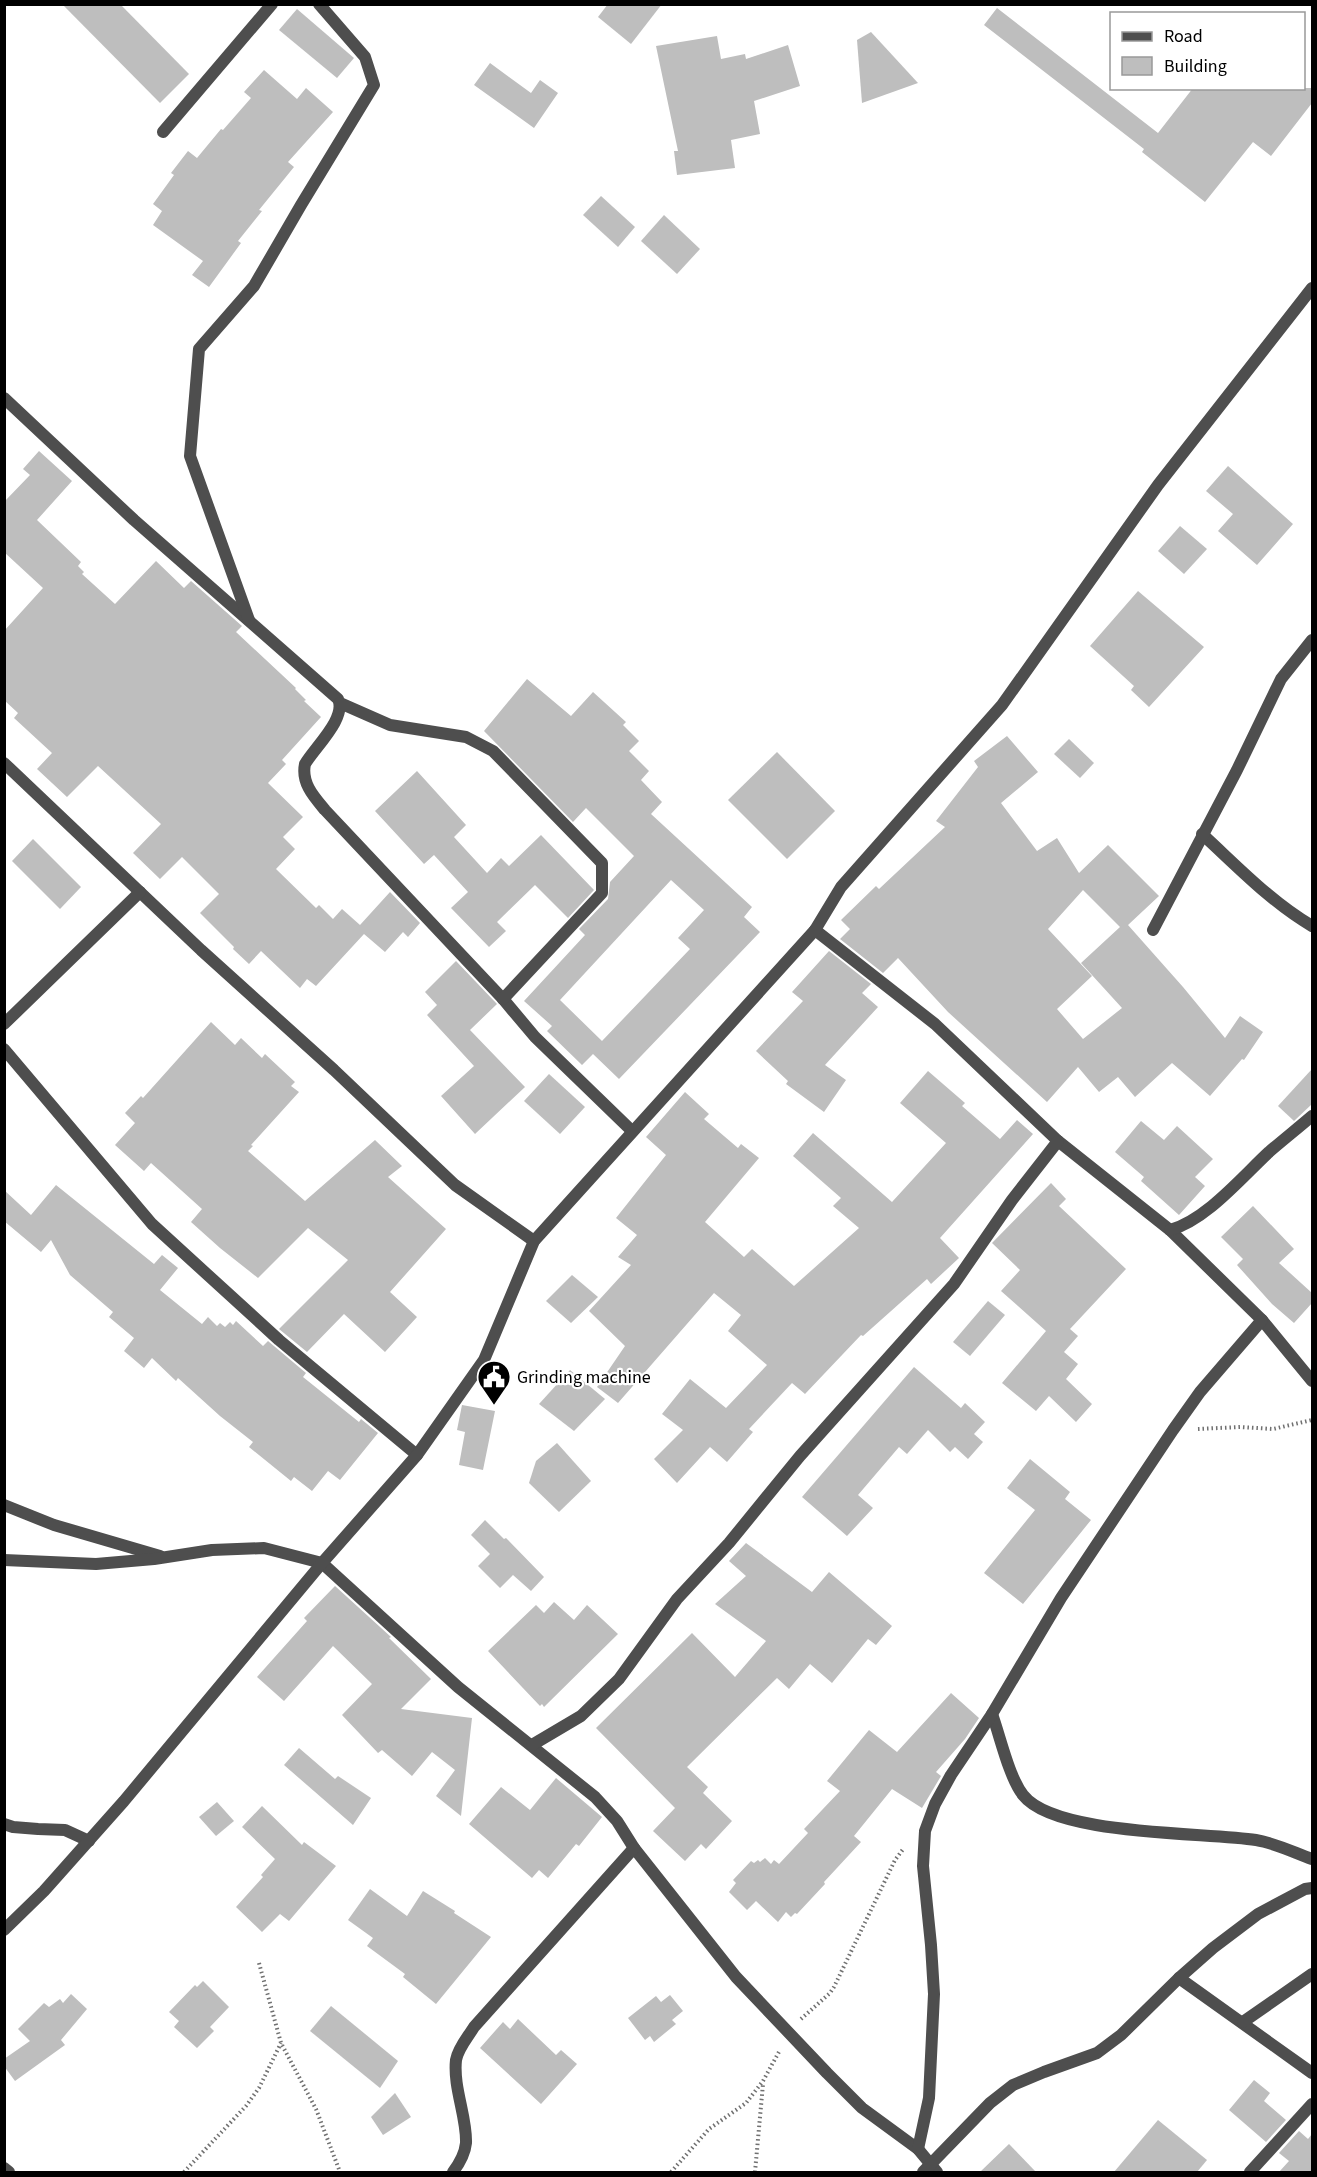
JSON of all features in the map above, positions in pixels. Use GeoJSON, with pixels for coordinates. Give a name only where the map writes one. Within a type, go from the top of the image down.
{"type":"FeatureCollection","features":[{"type":"Feature","properties":{"kind":"street"},"geometry":{"type":"LineString","coordinates":[[163,132],[272,4]]}},
{"type":"Feature","properties":{"kind":"street"},"geometry":{"type":"LineString","coordinates":[[249,621],[190,456],[199,349],[254,286],[300,205],[374,85],[365,57],[319,4]]}},
{"type":"Feature","properties":{"kind":"street"},"geometry":{"type":"LineString","coordinates":[[4,1930],[44,1891],[89,1841],[322,1563],[417,1455],[484,1359],[534,1240],[815,930],[841,887],[1002,705],[1158,485],[1312,288]]}},
{"type":"Feature","properties":{"kind":"street"},"geometry":{"type":"LineString","coordinates":[[4,398],[134,520],[333,693],[340,703],[390,725],[466,737],[493,751],[602,862],[602,893],[503,999]]}},
{"type":"Feature","properties":{"kind":"street"},"geometry":{"type":"LineString","coordinates":[[1153,930],[1237,770],[1281,679],[1312,640]]}},
{"type":"Feature","properties":{"kind":"street"},"geometry":{"type":"LineString","coordinates":[[340,703],[338,717],[305,764],[303,771],[310,792],[503,999],[535,1037],[632,1131]]}},
{"type":"Feature","properties":{"kind":"street"},"geometry":{"type":"LineString","coordinates":[[4,763],[201,951],[334,1070],[455,1185],[534,1240]]}},
{"type":"Feature","properties":{"kind":"street"},"geometry":{"type":"LineString","coordinates":[[1203,834],[1269,894],[1312,926]]}},
{"type":"Feature","properties":{"kind":"street"},"geometry":{"type":"LineString","coordinates":[[4,1024],[140,892]]}},
{"type":"Feature","properties":{"kind":"street"},"geometry":{"type":"LineString","coordinates":[[815,930],[935,1024],[1058,1141],[1170,1230],[1262,1320],[1312,1382]]}},
{"type":"Feature","properties":{"kind":"street"},"geometry":{"type":"LineString","coordinates":[[4,1049],[152,1224],[279,1340],[417,1455]]}},
{"type":"Feature","properties":{"kind":"street"},"geometry":{"type":"LineString","coordinates":[[1170,1230],[1185,1226],[1216,1202],[1312,1116]]}},
{"type":"Feature","properties":{"kind":"street"},"geometry":{"type":"LineString","coordinates":[[532,1745],[581,1716],[619,1679],[677,1599],[729,1543],[800,1456],[954,1284],[1012,1200],[1058,1141]]}},
{"type":"Feature","properties":{"kind":"street"},"geometry":{"type":"LineString","coordinates":[[918,2149],[929,2098],[934,1994],[932,1945],[923,1866],[925,1831],[935,1804],[992,1714],[1060,1598],[1173,1430],[1200,1392],[1262,1320]]}},
{"type":"Feature","properties":{"kind":"street"},"geometry":{"type":"LineString","coordinates":[[4,1505],[54,1525],[164,1558]]}},
{"type":"Feature","properties":{"kind":"street"},"geometry":{"type":"LineString","coordinates":[[4,1560],[96,1564],[164,1558],[212,1550],[264,1548],[322,1563],[458,1687],[595,1797],[617,1821],[634,1848],[736,1977],[862,2108],[918,2149],[930,2170],[990,2103],[1013,2085],[1097,2054],[1121,2036],[1212,1948],[1258,1914],[1305,1889],[1312,1888]]}},
{"type":"Feature","properties":{"kind":"street"},"geometry":{"type":"LineString","coordinates":[[992,1714],[1010,1768],[1022,1794],[1034,1806],[1053,1815],[1091,1824],[1258,1840],[1312,1859]]}},
{"type":"Feature","properties":{"kind":"street"},"geometry":{"type":"LineString","coordinates":[[4,1824],[38,1830],[65,1830],[89,1841]]}},
{"type":"Feature","properties":{"kind":"street"},"geometry":{"type":"LineString","coordinates":[[453,2172],[464,2152],[466,2142],[457,2090],[456,2059],[462,2045],[474,2027],[634,1848]]}},
{"type":"Feature","properties":{"kind":"street"},"geometry":{"type":"LineString","coordinates":[[1243,2022],[1312,1974]]}},
{"type":"Feature","properties":{"kind":"street"},"geometry":{"type":"LineString","coordinates":[[1179,1978],[1312,2073]]}},
{"type":"Feature","properties":{"kind":"street"},"geometry":{"type":"LineString","coordinates":[[1250,2172],[1312,2103]]}},
{"type":"Feature","properties":{"kind":"street"},"geometry":{"type":"LineString","coordinates":[[4,2168],[9,2172]]}},
{"type":"Feature","properties":{"kind":"path"},"geometry":{"type":"LineString","coordinates":[[1173,1430],[1239,1427],[1272,1429],[1312,1420]]}},
{"type":"Feature","properties":{"kind":"path"},"geometry":{"type":"LineString","coordinates":[[671,2172],[709,2129],[740,2108],[763,2081],[789,2033],[834,1987],[895,1860],[907,1845],[925,1831]]}},
{"type":"Feature","properties":{"kind":"path"},"geometry":{"type":"LineString","coordinates":[[259,1963],[281,2043],[316,2109],[340,2172]]}},
{"type":"Feature","properties":{"kind":"path"},"geometry":{"type":"LineString","coordinates":[[184,2172],[246,2106],[259,2088],[281,2043]]}},
{"type":"Feature","properties":{"kind":"path"},"geometry":{"type":"LineString","coordinates":[[755,2172],[763,2081]]}},
{"type":"Feature","properties":{"kind":"building"},"geometry":{"type":"Polygon","coordinates":[[[62,4],[120,4],[189,74],[160,103],[62,4]]]}},
{"type":"Feature","properties":{"kind":"building"},"geometry":{"type":"Polygon","coordinates":[[[608,4],[662,4],[631,44],[598,17],[608,4]]]}},
{"type":"Feature","properties":{"kind":"building"},"geometry":{"type":"Polygon","coordinates":[[[997,8],[1158,133],[1191,90],[1305,90],[1305,88],[1312,88],[1312,103],[1271,156],[1253,142],[1205,202],[1142,152],[1144,149],[984,25],[997,8]]]}},
{"type":"Feature","properties":{"kind":"building"},"geometry":{"type":"Polygon","coordinates":[[[297,9],[354,58],[337,78],[279,30],[297,9]]]}},
{"type":"Feature","properties":{"kind":"building"},"geometry":{"type":"Polygon","coordinates":[[[871,32],[918,83],[862,103],[857,40],[871,32]]]}},
{"type":"Feature","properties":{"kind":"building"},"geometry":{"type":"Polygon","coordinates":[[[717,36],[721,59],[745,54],[746,59],[788,45],[800,86],[754,101],[760,134],[731,140],[735,168],[677,175],[674,151],[678,151],[656,46],[717,36]]]}},
{"type":"Feature","properties":{"kind":"building"},"geometry":{"type":"Polygon","coordinates":[[[490,63],[531,93],[540,80],[558,93],[534,128],[474,85],[490,63]]]}},
{"type":"Feature","properties":{"kind":"building"},"geometry":{"type":"Polygon","coordinates":[[[264,70],[297,99],[306,88],[333,112],[288,162],[294,167],[259,210],[262,211],[238,241],[241,243],[209,287],[192,275],[203,261],[153,225],[162,211],[153,204],[174,175],[171,173],[188,151],[197,158],[251,98],[244,92],[264,70]]]}},
{"type":"Feature","properties":{"kind":"building"},"geometry":{"type":"Polygon","coordinates":[[[601,196],[635,227],[618,247],[583,215],[601,196]]]}},
{"type":"Feature","properties":{"kind":"building"},"geometry":{"type":"Polygon","coordinates":[[[664,215],[700,249],[677,274],[641,241],[664,215]]]}},
{"type":"Feature","properties":{"kind":"building"},"geometry":{"type":"Polygon","coordinates":[[[39,451],[72,481],[37,520],[81,562],[78,566],[84,572],[82,574],[115,604],[156,561],[184,588],[191,581],[242,626],[236,632],[296,688],[306,700],[304,701],[321,717],[282,760],[286,764],[268,783],[303,817],[283,837],[295,849],[276,869],[316,908],[319,905],[333,919],[342,909],[360,925],[390,892],[420,923],[408,937],[403,932],[385,952],[364,934],[316,986],[307,979],[300,988],[261,951],[249,964],[200,913],[219,894],[182,857],[160,879],[133,853],[161,824],[98,766],[67,797],[37,769],[52,753],[14,718],[18,713],[4,700],[4,631],[43,588],[4,552],[4,502],[30,475],[23,469],[39,451]]]}},
{"type":"Feature","properties":{"kind":"building"},"geometry":{"type":"Polygon","coordinates":[[[1228,466],[1293,524],[1257,565],[1218,531],[1233,514],[1206,491],[1228,466]]]}},
{"type":"Feature","properties":{"kind":"building"},"geometry":{"type":"Polygon","coordinates":[[[1180,526],[1207,549],[1184,574],[1158,551],[1180,526]]]}},
{"type":"Feature","properties":{"kind":"building"},"geometry":{"type":"Polygon","coordinates":[[[1138,591],[1204,647],[1149,707],[1131,690],[1134,686],[1090,646],[1138,591]]]}},
{"type":"Feature","properties":{"kind":"building"},"geometry":{"type":"Polygon","coordinates":[[[527,679],[571,716],[593,692],[626,722],[623,725],[639,741],[629,751],[649,771],[641,780],[662,802],[651,814],[752,907],[744,917],[760,932],[619,1079],[593,1054],[582,1065],[547,1031],[552,1026],[524,1001],[585,935],[579,929],[608,899],[610,882],[634,856],[586,808],[573,822],[484,731],[527,679]],[[671,880],[560,1000],[602,1041],[690,949],[678,938],[704,910],[671,880]]]}},
{"type":"Feature","properties":{"kind":"building"},"geometry":{"type":"Polygon","coordinates":[[[1007,736],[1038,772],[1001,803],[1037,851],[1057,838],[1079,873],[1108,845],[1159,896],[1128,925],[1225,1038],[1240,1016],[1263,1032],[1244,1060],[1242,1059],[1210,1096],[1172,1063],[1135,1097],[1118,1077],[1099,1092],[1078,1067],[1047,1102],[948,1012],[898,958],[883,973],[840,939],[850,929],[841,920],[876,886],[879,889],[945,827],[936,821],[978,767],[974,761],[1007,736]],[[1083,890],[1048,929],[1092,976],[1057,1009],[1083,1039],[1122,1008],[1081,963],[1120,927],[1083,890]]]}},
{"type":"Feature","properties":{"kind":"building"},"geometry":{"type":"Polygon","coordinates":[[[1069,739],[1094,763],[1080,778],[1054,754],[1069,739]]]}},
{"type":"Feature","properties":{"kind":"building"},"geometry":{"type":"Polygon","coordinates":[[[777,752],[835,811],[787,859],[728,800],[777,752]]]}},
{"type":"Feature","properties":{"kind":"building"},"geometry":{"type":"Polygon","coordinates":[[[417,771],[466,825],[454,837],[487,873],[501,858],[509,866],[541,835],[594,890],[568,918],[535,885],[497,922],[506,931],[489,947],[451,908],[468,892],[434,855],[424,864],[375,811],[417,771]]]}},
{"type":"Feature","properties":{"kind":"building"},"geometry":{"type":"Polygon","coordinates":[[[33,839],[81,887],[60,909],[12,861],[33,839]]]}},
{"type":"Feature","properties":{"kind":"building"},"geometry":{"type":"Polygon","coordinates":[[[829,951],[871,984],[862,993],[878,1007],[825,1065],[846,1080],[824,1112],[786,1084],[788,1081],[756,1051],[803,1001],[792,992],[829,951]]]}},
{"type":"Feature","properties":{"kind":"building"},"geometry":{"type":"Polygon","coordinates":[[[456,961],[497,1004],[470,1030],[525,1087],[475,1134],[441,1096],[474,1066],[427,1015],[437,1005],[425,992],[456,961]]]}},
{"type":"Feature","properties":{"kind":"building"},"geometry":{"type":"Polygon","coordinates":[[[211,1022],[235,1045],[241,1038],[262,1058],[265,1054],[295,1082],[291,1086],[299,1092],[248,1151],[305,1201],[375,1140],[402,1166],[388,1177],[446,1229],[390,1292],[417,1317],[385,1352],[344,1314],[307,1352],[279,1329],[348,1260],[308,1228],[258,1278],[191,1222],[202,1209],[151,1163],[144,1171],[115,1145],[135,1123],[125,1113],[141,1096],[143,1098],[211,1022]]]}},
{"type":"Feature","properties":{"kind":"building"},"geometry":{"type":"Polygon","coordinates":[[[1312,1069],[1312,1104],[1294,1121],[1278,1106],[1312,1069]]]}},
{"type":"Feature","properties":{"kind":"building"},"geometry":{"type":"Polygon","coordinates":[[[928,1071],[965,1103],[962,1106],[1000,1139],[1017,1120],[1033,1134],[940,1238],[959,1258],[931,1284],[927,1279],[863,1336],[861,1335],[805,1394],[792,1383],[749,1429],[753,1432],[727,1462],[710,1447],[677,1483],[654,1459],[683,1430],[662,1414],[690,1379],[726,1408],[767,1365],[728,1331],[741,1315],[714,1293],[618,1403],[597,1387],[625,1346],[589,1311],[631,1265],[618,1257],[637,1235],[616,1218],[666,1155],[646,1137],[685,1092],[709,1114],[704,1119],[738,1148],[741,1144],[759,1158],[705,1222],[744,1257],[752,1249],[794,1286],[859,1228],[833,1206],[841,1198],[793,1156],[813,1133],[892,1202],[946,1143],[900,1103],[928,1071]]]}},
{"type":"Feature","properties":{"kind":"building"},"geometry":{"type":"Polygon","coordinates":[[[549,1074],[585,1107],[560,1134],[524,1101],[549,1074]]]}},
{"type":"Feature","properties":{"kind":"building"},"geometry":{"type":"Polygon","coordinates":[[[1141,1121],[1164,1140],[1177,1126],[1213,1159],[1195,1177],[1205,1186],[1179,1215],[1141,1181],[1144,1177],[1115,1152],[1141,1121]]]}},
{"type":"Feature","properties":{"kind":"building"},"geometry":{"type":"Polygon","coordinates":[[[1051,1183],[1066,1199],[1059,1206],[1126,1269],[1070,1329],[1078,1336],[1064,1352],[1078,1364],[1066,1379],[1092,1404],[1076,1422],[1049,1396],[1036,1411],[1002,1383],[1046,1331],[1001,1291],[1020,1270],[992,1243],[1051,1183]]]}},
{"type":"Feature","properties":{"kind":"building"},"geometry":{"type":"Polygon","coordinates":[[[56,1185],[154,1264],[162,1255],[178,1268],[160,1290],[202,1324],[208,1317],[217,1326],[220,1323],[225,1327],[230,1322],[233,1325],[236,1321],[263,1346],[268,1341],[306,1373],[303,1377],[359,1422],[361,1419],[378,1433],[340,1480],[328,1471],[312,1491],[294,1477],[291,1481],[249,1447],[253,1442],[178,1378],[176,1381],[152,1358],[144,1368],[124,1351],[134,1338],[109,1317],[113,1312],[70,1275],[51,1240],[41,1252],[4,1221],[4,1190],[31,1215],[56,1185]]]}},
{"type":"Feature","properties":{"kind":"building"},"geometry":{"type":"Polygon","coordinates":[[[1253,1206],[1294,1249],[1279,1263],[1312,1293],[1312,1303],[1294,1323],[1272,1304],[1237,1265],[1243,1259],[1221,1237],[1253,1206]]]}},
{"type":"Feature","properties":{"kind":"building"},"geometry":{"type":"Polygon","coordinates":[[[572,1275],[598,1297],[571,1323],[546,1301],[572,1275]]]}},
{"type":"Feature","properties":{"kind":"building"},"geometry":{"type":"Polygon","coordinates":[[[988,1301],[1005,1315],[970,1356],[953,1342],[988,1301]]]}},
{"type":"Feature","properties":{"kind":"building"},"geometry":{"type":"Polygon","coordinates":[[[914,1367],[961,1408],[965,1403],[985,1422],[974,1434],[983,1442],[968,1459],[955,1447],[950,1452],[928,1430],[907,1454],[899,1447],[858,1495],[873,1508],[847,1536],[802,1497],[914,1367]]]}},
{"type":"Feature","properties":{"kind":"building"},"geometry":{"type":"Polygon","coordinates":[[[570,1370],[605,1399],[574,1431],[539,1404],[570,1370]]]}},
{"type":"Feature","properties":{"kind":"building"},"geometry":{"type":"Polygon","coordinates":[[[462,1405],[495,1411],[483,1470],[459,1465],[465,1432],[457,1430],[462,1405]]]}},
{"type":"Feature","properties":{"kind":"building"},"geometry":{"type":"Polygon","coordinates":[[[557,1443],[591,1481],[559,1512],[529,1483],[536,1461],[557,1443]]]}},
{"type":"Feature","properties":{"kind":"building"},"geometry":{"type":"Polygon","coordinates":[[[1030,1459],[1070,1492],[1065,1499],[1091,1520],[1023,1604],[984,1573],[1035,1510],[1007,1488],[1030,1459]]]}},
{"type":"Feature","properties":{"kind":"building"},"geometry":{"type":"Polygon","coordinates":[[[485,1520],[544,1577],[531,1591],[513,1575],[500,1588],[478,1566],[490,1554],[471,1535],[485,1520]]]}},
{"type":"Feature","properties":{"kind":"building"},"geometry":{"type":"Polygon","coordinates":[[[746,1543],[812,1592],[829,1572],[892,1626],[876,1645],[868,1639],[832,1683],[810,1664],[789,1689],[777,1678],[687,1767],[708,1787],[703,1793],[732,1821],[706,1849],[701,1844],[685,1861],[653,1831],[675,1808],[596,1728],[692,1633],[735,1677],[766,1641],[715,1604],[746,1576],[729,1561],[746,1543]]]}},
{"type":"Feature","properties":{"kind":"building"},"geometry":{"type":"Polygon","coordinates":[[[335,1586],[391,1637],[389,1638],[431,1679],[401,1709],[472,1718],[461,1816],[436,1796],[455,1770],[432,1752],[412,1776],[382,1750],[378,1753],[342,1715],[372,1684],[333,1646],[284,1701],[257,1677],[307,1621],[304,1618],[335,1586]]]}},
{"type":"Feature","properties":{"kind":"building"},"geometry":{"type":"Polygon","coordinates":[[[554,1602],[574,1620],[587,1605],[618,1634],[544,1707],[542,1704],[540,1706],[488,1651],[536,1605],[544,1613],[554,1602]]]}},
{"type":"Feature","properties":{"kind":"building"},"geometry":{"type":"Polygon","coordinates":[[[951,1693],[979,1718],[965,1739],[936,1772],[941,1776],[922,1808],[892,1789],[854,1836],[861,1842],[797,1914],[791,1917],[786,1912],[778,1922],[756,1901],[747,1910],[729,1892],[736,1883],[733,1880],[751,1861],[760,1862],[765,1858],[771,1864],[774,1860],[779,1864],[808,1833],[804,1829],[840,1791],[827,1781],[869,1730],[897,1752],[951,1693]]]}},
{"type":"Feature","properties":{"kind":"building"},"geometry":{"type":"Polygon","coordinates":[[[299,1748],[335,1779],[338,1776],[371,1798],[353,1825],[284,1765],[299,1748]]]}},
{"type":"Feature","properties":{"kind":"building"},"geometry":{"type":"Polygon","coordinates":[[[556,1778],[602,1817],[579,1846],[576,1844],[548,1878],[539,1870],[532,1878],[469,1824],[501,1787],[530,1810],[556,1778]]]}},
{"type":"Feature","properties":{"kind":"building"},"geometry":{"type":"Polygon","coordinates":[[[217,1802],[234,1821],[216,1836],[199,1817],[217,1802]]]}},
{"type":"Feature","properties":{"kind":"building"},"geometry":{"type":"Polygon","coordinates":[[[262,1806],[302,1845],[304,1842],[336,1866],[289,1921],[280,1914],[262,1932],[236,1907],[263,1877],[261,1875],[275,1859],[242,1827],[262,1806]]]}},
{"type":"Feature","properties":{"kind":"building"},"geometry":{"type":"Polygon","coordinates":[[[370,1889],[407,1916],[423,1891],[491,1937],[436,2004],[403,1977],[405,1974],[367,1946],[373,1938],[348,1920],[370,1889]]]}},
{"type":"Feature","properties":{"kind":"building"},"geometry":{"type":"Polygon","coordinates":[[[203,1981],[229,2007],[210,2027],[214,2031],[197,2048],[174,2027],[179,2021],[169,2012],[195,1985],[197,1987],[203,1981]]]}},
{"type":"Feature","properties":{"kind":"building"},"geometry":{"type":"Polygon","coordinates":[[[71,1994],[87,2009],[61,2040],[65,2045],[15,2081],[4,2066],[4,2059],[30,2041],[18,2029],[44,2003],[49,2007],[60,1999],[63,2003],[71,1994]]]}},
{"type":"Feature","properties":{"kind":"building"},"geometry":{"type":"Polygon","coordinates":[[[670,1995],[683,2011],[672,2020],[676,2024],[654,2042],[650,2036],[645,2040],[628,2018],[656,1996],[661,2002],[670,1995]]]}},
{"type":"Feature","properties":{"kind":"building"},"geometry":{"type":"Polygon","coordinates":[[[331,2006],[398,2061],[380,2088],[310,2031],[331,2006]]]}},
{"type":"Feature","properties":{"kind":"building"},"geometry":{"type":"Polygon","coordinates":[[[518,2019],[556,2055],[561,2050],[577,2064],[541,2104],[480,2048],[503,2022],[510,2029],[518,2019]]]}},
{"type":"Feature","properties":{"kind":"building"},"geometry":{"type":"Polygon","coordinates":[[[1254,2080],[1270,2093],[1264,2101],[1286,2120],[1266,2142],[1229,2110],[1254,2080]]]}},
{"type":"Feature","properties":{"kind":"building"},"geometry":{"type":"Polygon","coordinates":[[[395,2093],[411,2117],[383,2135],[371,2117],[395,2093]]]}},
{"type":"Feature","properties":{"kind":"building"},"geometry":{"type":"Polygon","coordinates":[[[1158,2120],[1207,2160],[1197,2172],[1114,2172],[1158,2120]]]}},
{"type":"Feature","properties":{"kind":"building"},"geometry":{"type":"Polygon","coordinates":[[[1299,2131],[1308,2139],[1312,2134],[1312,2172],[1279,2172],[1289,2161],[1279,2153],[1299,2131]]]}},
{"type":"Feature","properties":{"kind":"building"},"geometry":{"type":"Polygon","coordinates":[[[1009,2144],[1036,2172],[980,2172],[1009,2144]]]}},
{"type":"Feature","properties":{"kind":"place","name":"Grinding machine"},"geometry":{"type":"Point","coordinates":[494,1406]}}]}
